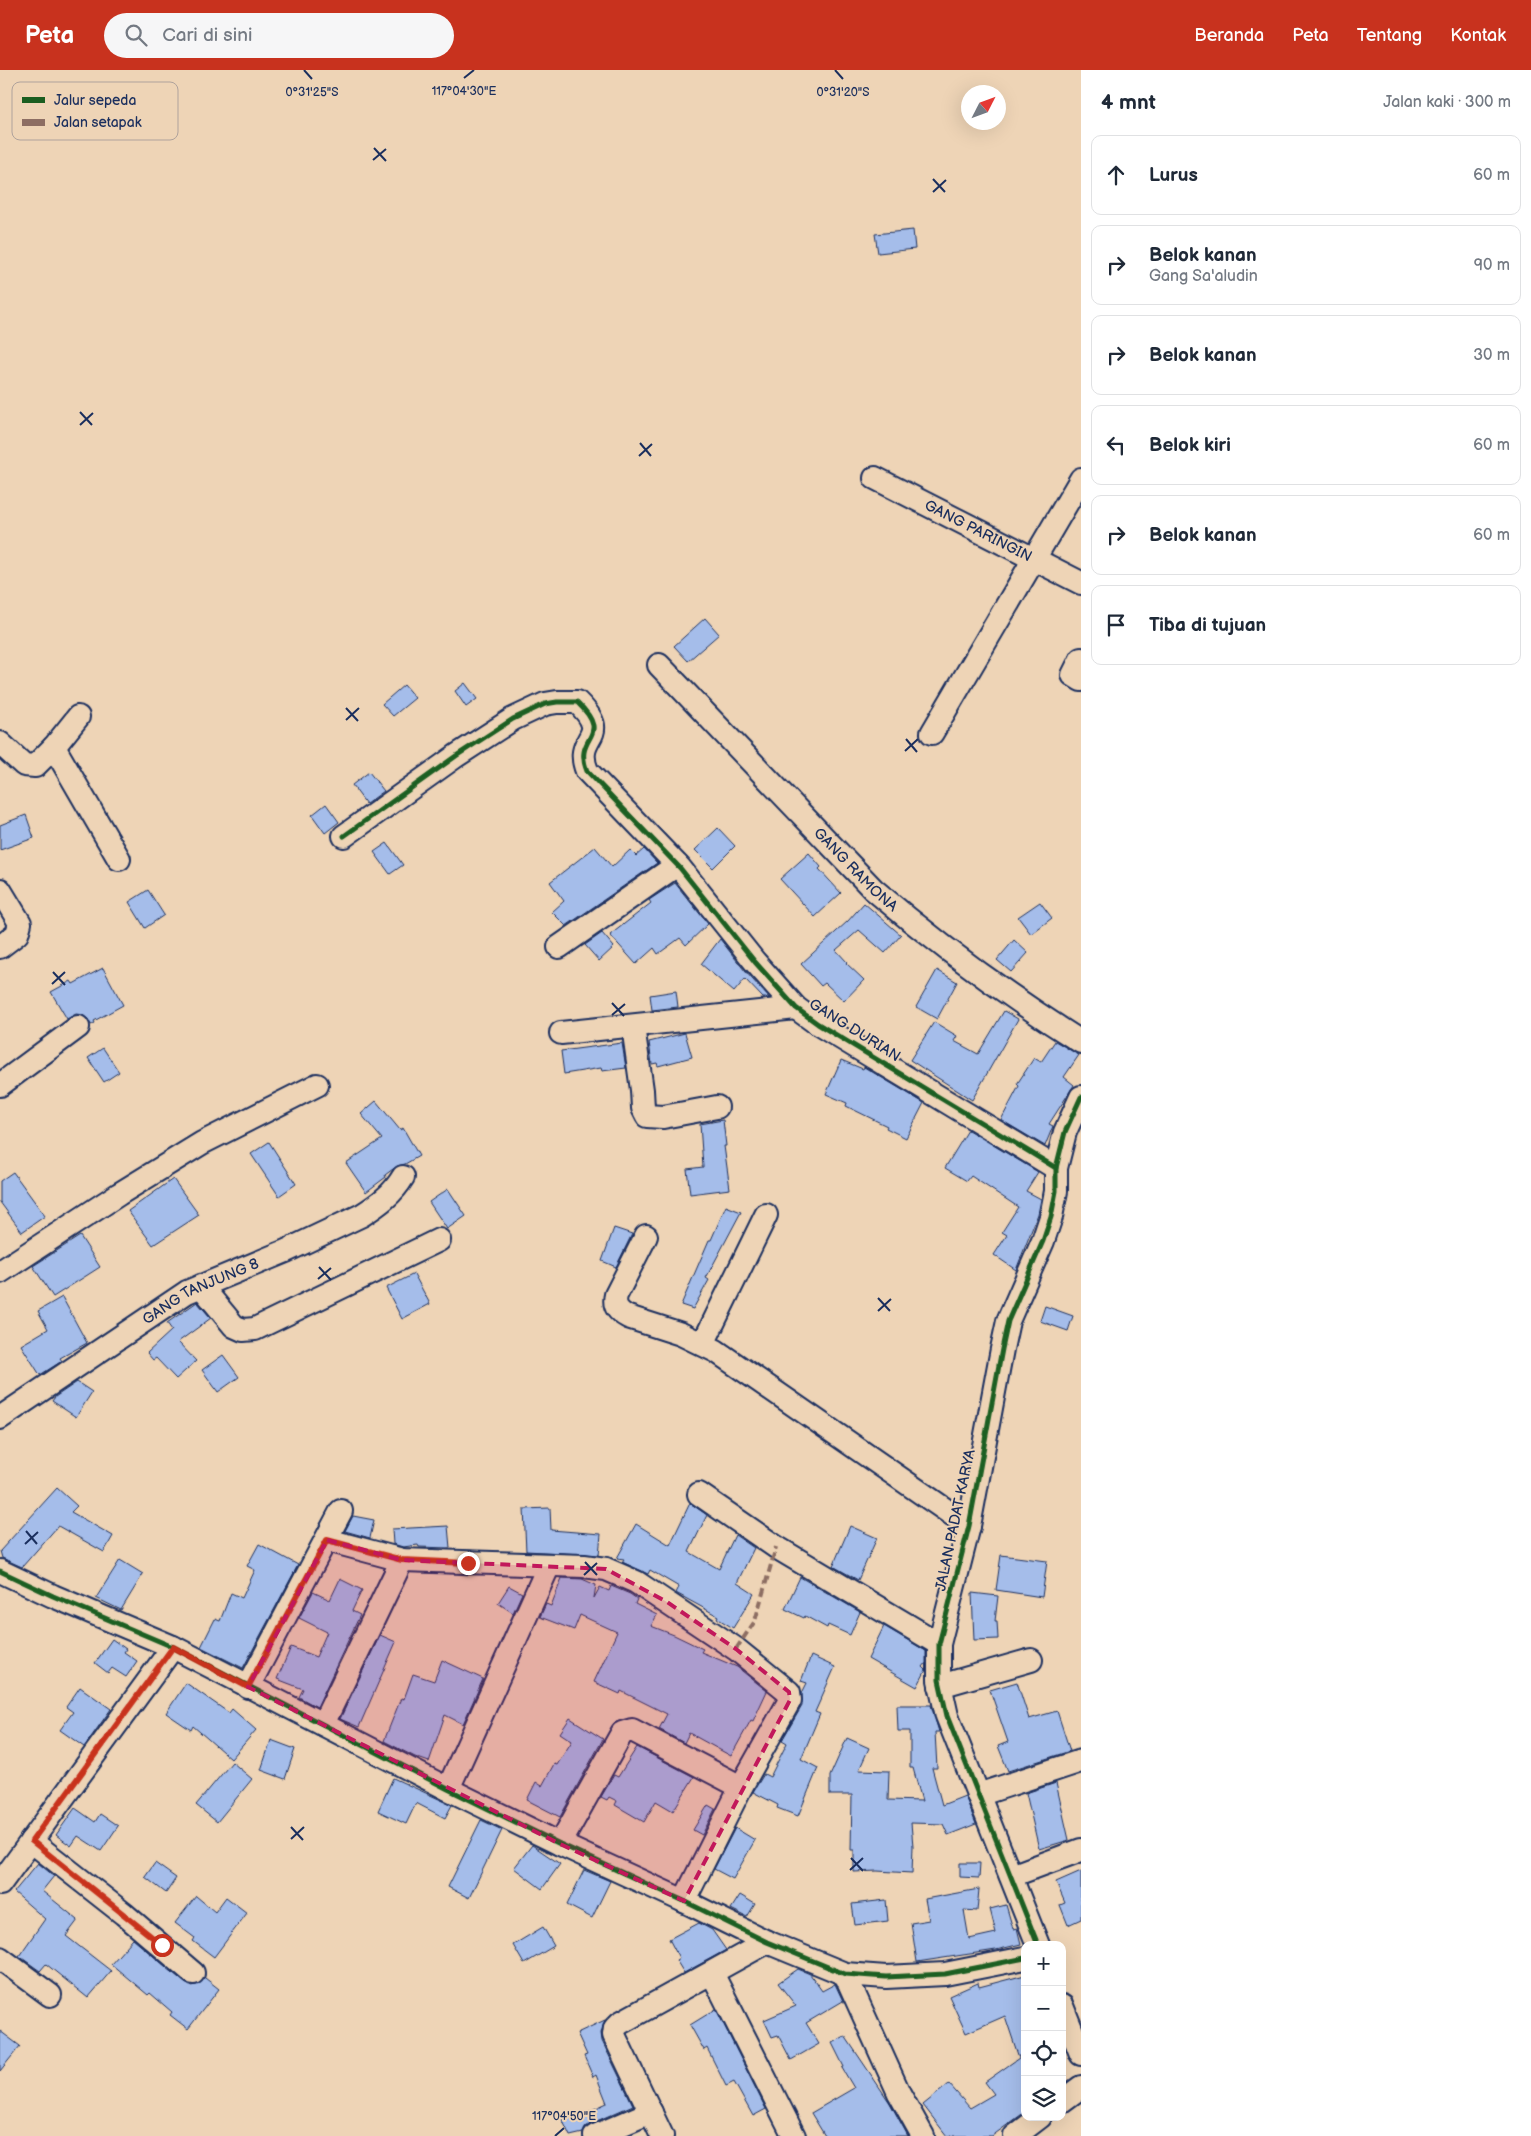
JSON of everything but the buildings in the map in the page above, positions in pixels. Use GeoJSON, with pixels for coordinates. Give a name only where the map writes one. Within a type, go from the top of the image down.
{"type":"FeatureCollection","features":[{"type":"Feature","properties":{"kind":"street","name":"GANG PARINGIN"},"geometry":{"type":"LineString","coordinates":[[875,478],[1081,583]]}},
{"type":"Feature","properties":{"kind":"street"},"geometry":{"type":"LineString","coordinates":[[932,733],[1081,479]]}},
{"type":"Feature","properties":{"kind":"street"},"geometry":{"type":"LineString","coordinates":[[1081,659],[1073,675],[1081,680]]}},
{"type":"Feature","properties":{"kind":"street","name":"GANG RAMONA"},"geometry":{"type":"LineString","coordinates":[[659,665],[873,889],[910,921],[979,973],[1081,1042]]}},
{"type":"Feature","properties":{"kind":"street","name":"GANG DURIAN"},"geometry":{"type":"LineString","coordinates":[[344,836],[490,733],[545,704],[577,702],[590,716],[594,725],[593,733],[584,749],[583,758],[590,774],[677,865],[755,962],[796,1008],[818,1024],[1056,1168]]}},
{"type":"Feature","properties":{"kind":"street"},"geometry":{"type":"LineString","coordinates":[[0,742],[24,765],[35,766],[54,747],[78,717]]}},
{"type":"Feature","properties":{"kind":"street"},"geometry":{"type":"LineString","coordinates":[[54,747],[119,859]]}},
{"type":"Feature","properties":{"kind":"street"},"geometry":{"type":"LineString","coordinates":[[559,947],[677,865]]}},
{"type":"Feature","properties":{"kind":"street"},"geometry":{"type":"LineString","coordinates":[[0,890],[20,923],[17,934],[0,947]]}},
{"type":"Feature","properties":{"kind":"street"},"geometry":{"type":"LineString","coordinates":[[561,1033],[796,1008]]}},
{"type":"Feature","properties":{"kind":"street"},"geometry":{"type":"LineString","coordinates":[[633,1026],[643,1108],[647,1116],[663,1117],[717,1108]]}},
{"type":"Feature","properties":{"kind":"street"},"geometry":{"type":"LineString","coordinates":[[0,1085],[78,1028]]}},
{"type":"Feature","properties":{"kind":"street"},"geometry":{"type":"LineString","coordinates":[[0,1272],[119,1194],[202,1143],[318,1085]]}},
{"type":"Feature","properties":{"kind":"street","name":"JALAN PADAT KARYA"},"geometry":{"type":"LineString","coordinates":[[1036,1941],[947,1716],[940,1686],[939,1644],[969,1526],[1008,1321],[1043,1241],[1051,1217],[1056,1191],[1056,1168],[1066,1132],[1081,1096]]}},
{"type":"Feature","properties":{"kind":"street","name":"GANG TANJUNG 8"},"geometry":{"type":"LineString","coordinates":[[0,1418],[175,1299],[201,1286],[286,1251],[362,1215],[384,1200],[396,1189],[404,1177]]}},
{"type":"Feature","properties":{"kind":"street"},"geometry":{"type":"LineString","coordinates":[[703,1344],[766,1215]]}},
{"type":"Feature","properties":{"kind":"street"},"geometry":{"type":"LineString","coordinates":[[646,1236],[616,1295],[614,1301],[616,1308],[628,1317],[681,1334],[716,1351],[969,1526]]}},
{"type":"Feature","properties":{"kind":"street"},"geometry":{"type":"LineString","coordinates":[[201,1286],[234,1326],[243,1330],[255,1329],[440,1240]]}},
{"type":"Feature","properties":{"kind":"street"},"geometry":{"type":"LineString","coordinates":[[699,1494],[776,1547],[939,1644]]}},
{"type":"Feature","properties":{"kind":"street"},"geometry":{"type":"LineString","coordinates":[[248,1687],[341,1511]]}},
{"type":"Feature","properties":{"kind":"street"},"geometry":{"type":"LineString","coordinates":[[327,1540],[402,1560],[606,1570],[636,1582],[736,1649],[789,1692],[790,1700],[741,1787],[684,1901]]}},
{"type":"Feature","properties":{"kind":"street"},"geometry":{"type":"LineString","coordinates":[[323,1724],[402,1560]]}},
{"type":"Feature","properties":{"kind":"street"},"geometry":{"type":"LineString","coordinates":[[448,1789],[549,1566]]}},
{"type":"Feature","properties":{"kind":"street"},"geometry":{"type":"LineString","coordinates":[[0,1571],[53,1596],[173,1647],[448,1789],[560,1844],[684,1901],[767,1942],[845,1974],[886,1976],[945,1974],[1021,1959]]}},
{"type":"Feature","properties":{"kind":"street"},"geometry":{"type":"LineString","coordinates":[[0,1884],[173,1647]]}},
{"type":"Feature","properties":{"kind":"street"},"geometry":{"type":"LineString","coordinates":[[940,1686],[1031,1660]]}},
{"type":"Feature","properties":{"kind":"street"},"geometry":{"type":"LineString","coordinates":[[560,1844],[622,1733],[626,1730],[632,1730],[741,1787]]}},
{"type":"Feature","properties":{"kind":"street"},"geometry":{"type":"LineString","coordinates":[[978,1795],[1081,1761]]}},
{"type":"Feature","properties":{"kind":"street"},"geometry":{"type":"LineString","coordinates":[[32,1841],[140,1926],[193,1973]]}},
{"type":"Feature","properties":{"kind":"street"},"geometry":{"type":"LineString","coordinates":[[1011,1876],[1081,1850]]}},
{"type":"Feature","properties":{"kind":"street"},"geometry":{"type":"LineString","coordinates":[[662,2136],[614,2035],[615,2028],[620,2023],[767,1942]]}},
{"type":"Feature","properties":{"kind":"street"},"geometry":{"type":"LineString","coordinates":[[0,1958],[50,1994]]}},
{"type":"Feature","properties":{"kind":"street"},"geometry":{"type":"LineString","coordinates":[[712,1973],[794,2136]]}},
{"type":"Feature","properties":{"kind":"street"},"geometry":{"type":"LineString","coordinates":[[845,1974],[899,2093],[923,2136]]}},
{"type":"Feature","properties":{"kind":"street"},"geometry":{"type":"LineString","coordinates":[[1066,2016],[1081,2054]]}},
{"type":"Feature","properties":{"kind":"street"},"geometry":{"type":"LineString","coordinates":[[1066,2098],[1081,2087]]}},
{"type":"Feature","properties":{"kind":"street"},"geometry":{"type":"LineString","coordinates":[[595,2136],[651,2112]]}},
{"type":"Feature","properties":{"kind":"street"},"geometry":{"type":"LineString","coordinates":[[1015,2136],[1035,2121]]}},
{"type":"Feature","properties":{"kind":"highlighted area"},"geometry":{"type":"Polygon","coordinates":[[[327,1540],[402,1560],[606,1569],[667,1602],[736,1649],[789,1692],[790,1700],[684,1901],[560,1844],[248,1687],[327,1540]]]}},
{"type":"Feature","properties":{"kind":"marked path"},"geometry":{"type":"LineString","coordinates":[[736,1649],[755,1621],[776,1547]]}},
{"type":"Feature","properties":{"kind":"cycle path"},"geometry":{"type":"LineString","coordinates":[[344,836],[456,756],[513,719],[545,704],[577,702],[588,714],[592,723],[593,730],[584,750],[587,771],[680,868],[755,962],[796,1008],[818,1024],[1056,1168]]}},
{"type":"Feature","properties":{"kind":"cycle path"},"geometry":{"type":"LineString","coordinates":[[1036,1941],[947,1716],[939,1680],[939,1644],[969,1526],[1008,1321],[1043,1241],[1051,1217],[1056,1191],[1056,1168],[1065,1132],[1081,1097]]}},
{"type":"Feature","properties":{"kind":"cycle path"},"geometry":{"type":"LineString","coordinates":[[0,1571],[53,1596],[173,1647],[448,1789],[560,1844],[684,1901],[767,1942],[845,1974],[886,1977],[945,1974],[1021,1959]]}},
{"type":"Feature","properties":{"kind":"route"},"geometry":{"type":"LineString","coordinates":[[162,1945],[32,1841],[173,1647],[248,1687],[327,1540],[402,1560],[468,1563]]}}]}
